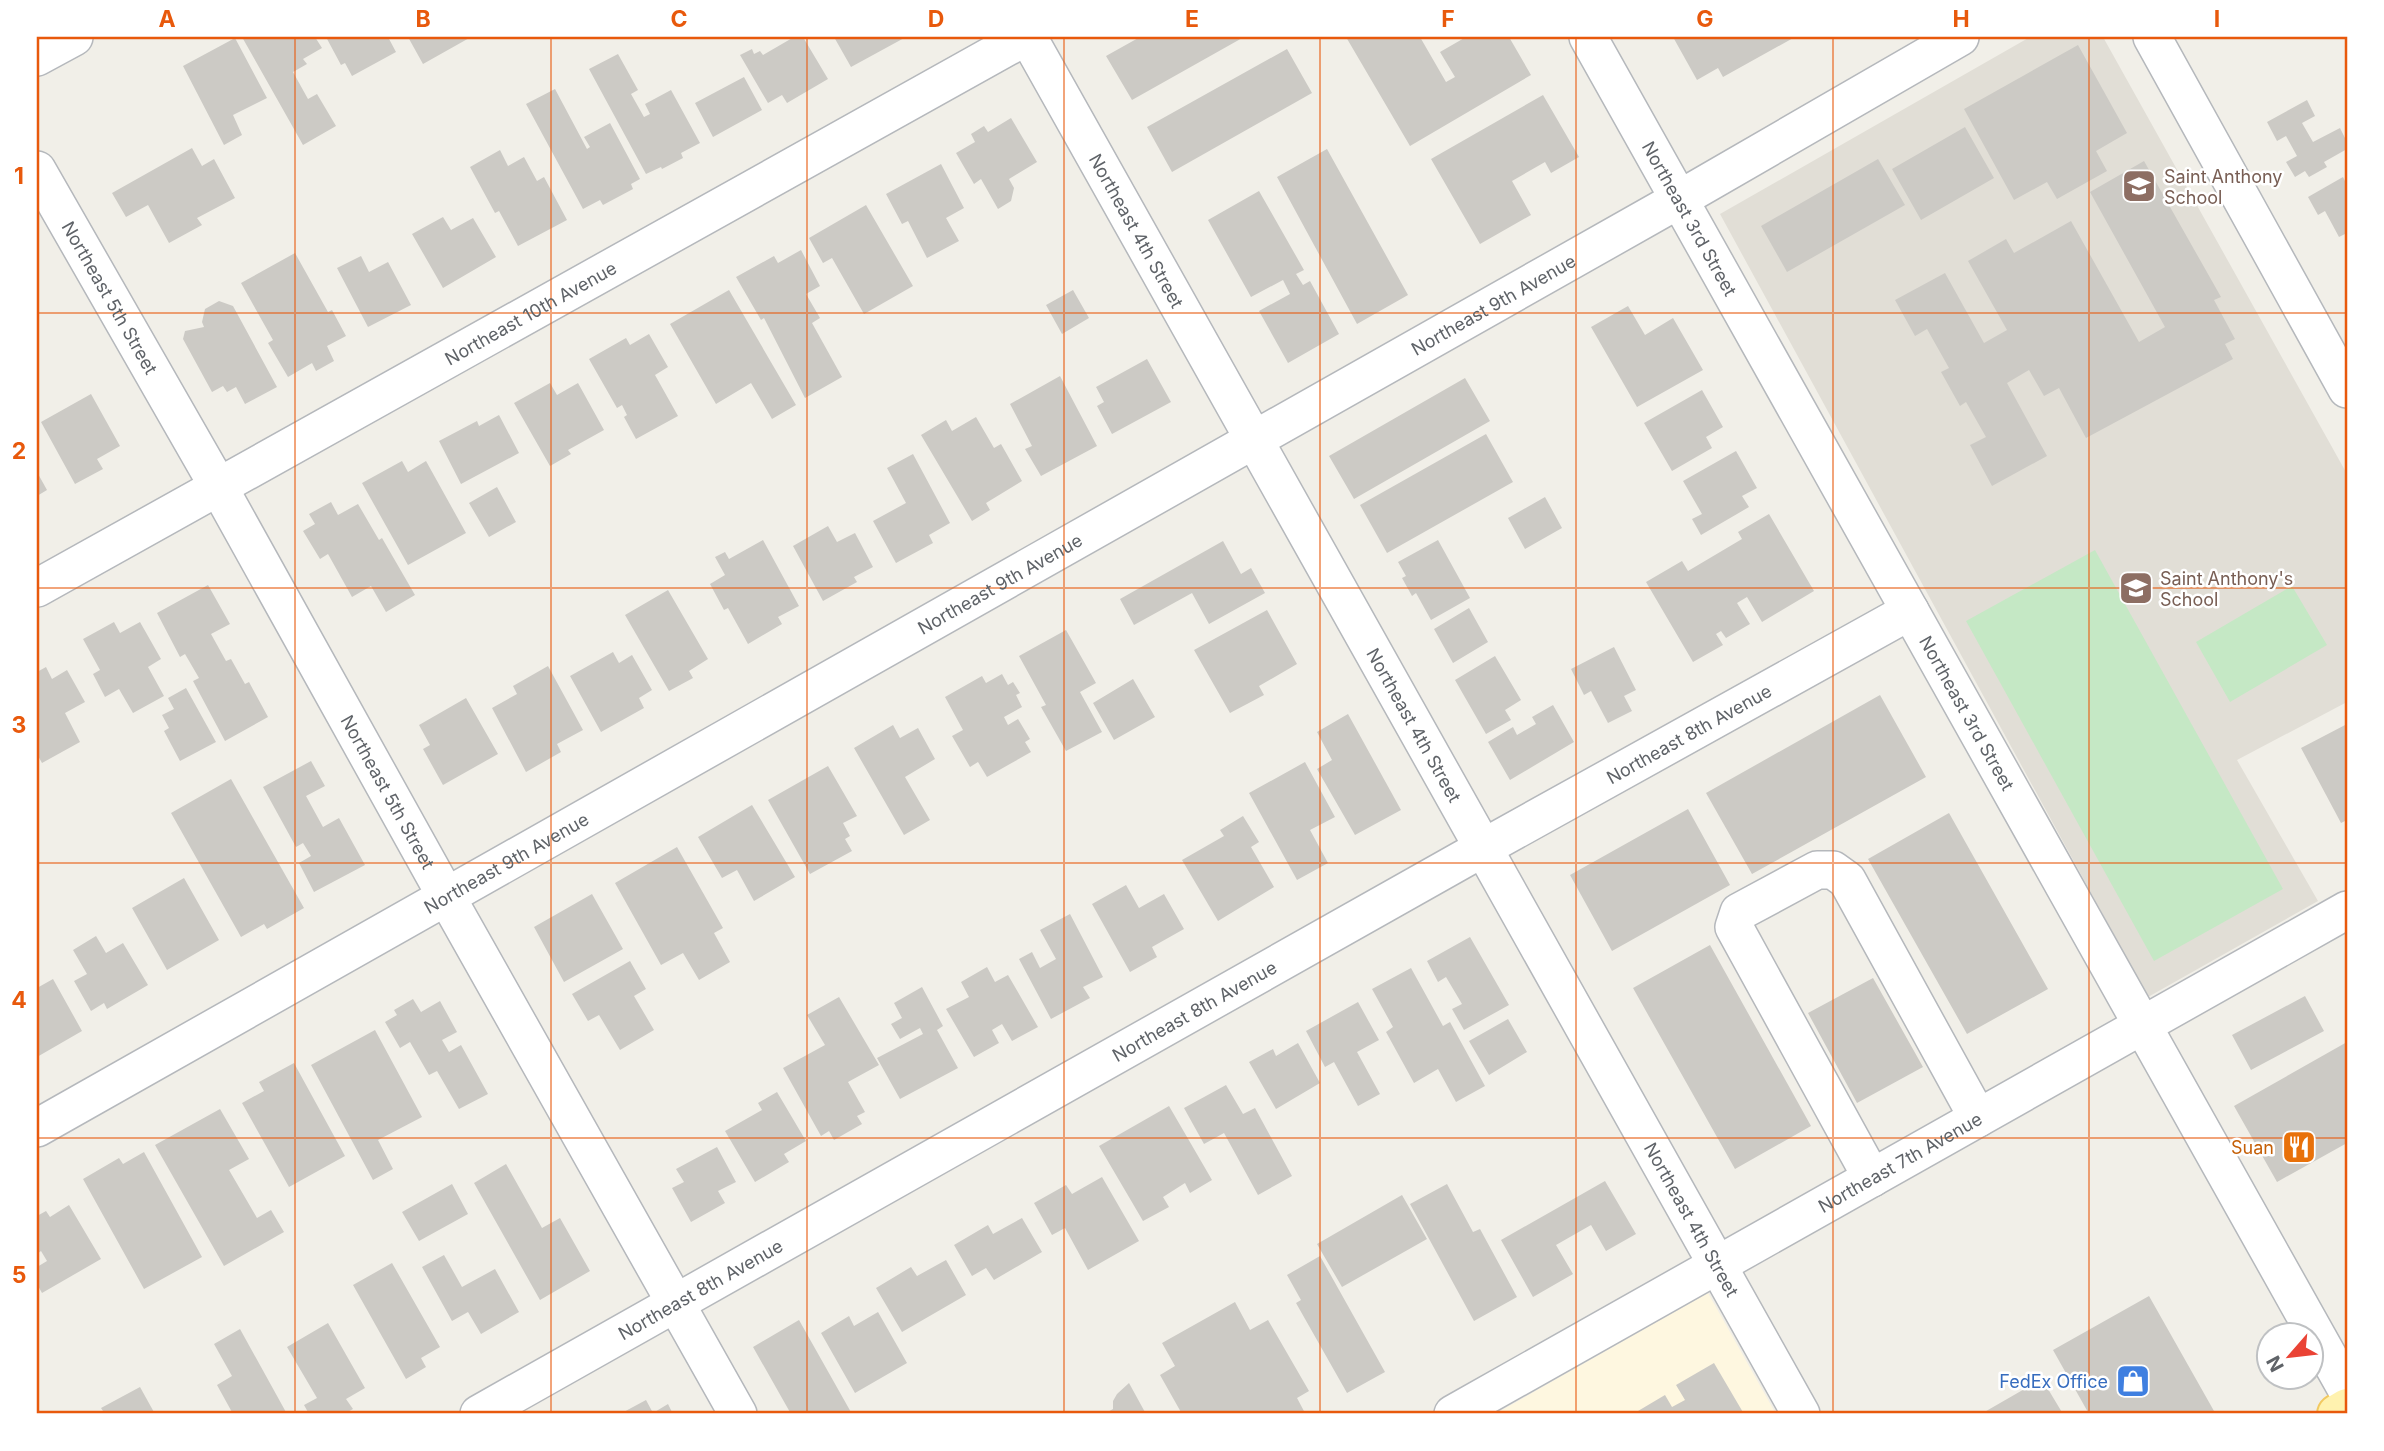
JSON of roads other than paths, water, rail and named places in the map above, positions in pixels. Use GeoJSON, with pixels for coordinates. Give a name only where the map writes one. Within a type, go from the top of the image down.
{"type":"FeatureCollection","features":[{"type":"Feature","properties":{"kind":"main road"},"geometry":{"type":"LineString","coordinates":[[2337,1414],[2347,1408]]}},
{"type":"Feature","properties":{"kind":"street"},"geometry":{"type":"LineString","coordinates":[[37,57],[74,37]]}},
{"type":"Feature","properties":{"kind":"street","name":"Northeast 4th Street"},"geometry":{"type":"LineString","coordinates":[[1027,37],[1801,1414]]}},
{"type":"Feature","properties":{"kind":"street","name":"Northeast 10th Avenue"},"geometry":{"type":"LineString","coordinates":[[37,588],[1027,37]]}},
{"type":"Feature","properties":{"kind":"street","name":"Northeast 3rd Street"},"geometry":{"type":"LineString","coordinates":[[1588,37],[2347,1390]]}},
{"type":"Feature","properties":{"kind":"street","name":"Northeast 9th Avenue"},"geometry":{"type":"LineString","coordinates":[[37,1128],[1678,200],[1960,37]]}},
{"type":"Feature","properties":{"kind":"street"},"geometry":{"type":"LineString","coordinates":[[2152,37],[2344,373]]}},
{"type":"Feature","properties":{"kind":"street","name":"Northeast 5th Street"},"geometry":{"type":"LineString","coordinates":[[37,170],[218,486],[738,1414]]}},
{"type":"Feature","properties":{"kind":"street","name":"Northeast 8th Avenue"},"geometry":{"type":"LineString","coordinates":[[479,1414],[1483,848],[1910,611]]}},
{"type":"Feature","properties":{"kind":"street"},"geometry":{"type":"LineString","coordinates":[[1872,1178],[1734,927],[1739,912],[1817,870],[1833,870],[1847,880],[1978,1118]]}},
{"type":"Feature","properties":{"kind":"street","name":"Northeast 7th Avenue"},"geometry":{"type":"LineString","coordinates":[[1453,1414],[2347,910]]}},
{"type":"Feature","properties":{"kind":"place","name":"Saint Anthony School"},"geometry":{"type":"Point","coordinates":[2139,186]}},
{"type":"Feature","properties":{"kind":"place","name":"Saint Anthony's School"},"geometry":{"type":"Point","coordinates":[2136,588]}},
{"type":"Feature","properties":{"kind":"place","name":"Suan"},"geometry":{"type":"Point","coordinates":[2299,1147]}},
{"type":"Feature","properties":{"kind":"place","name":"FedEx Office"},"geometry":{"type":"Point","coordinates":[2133,1381]}}]}
